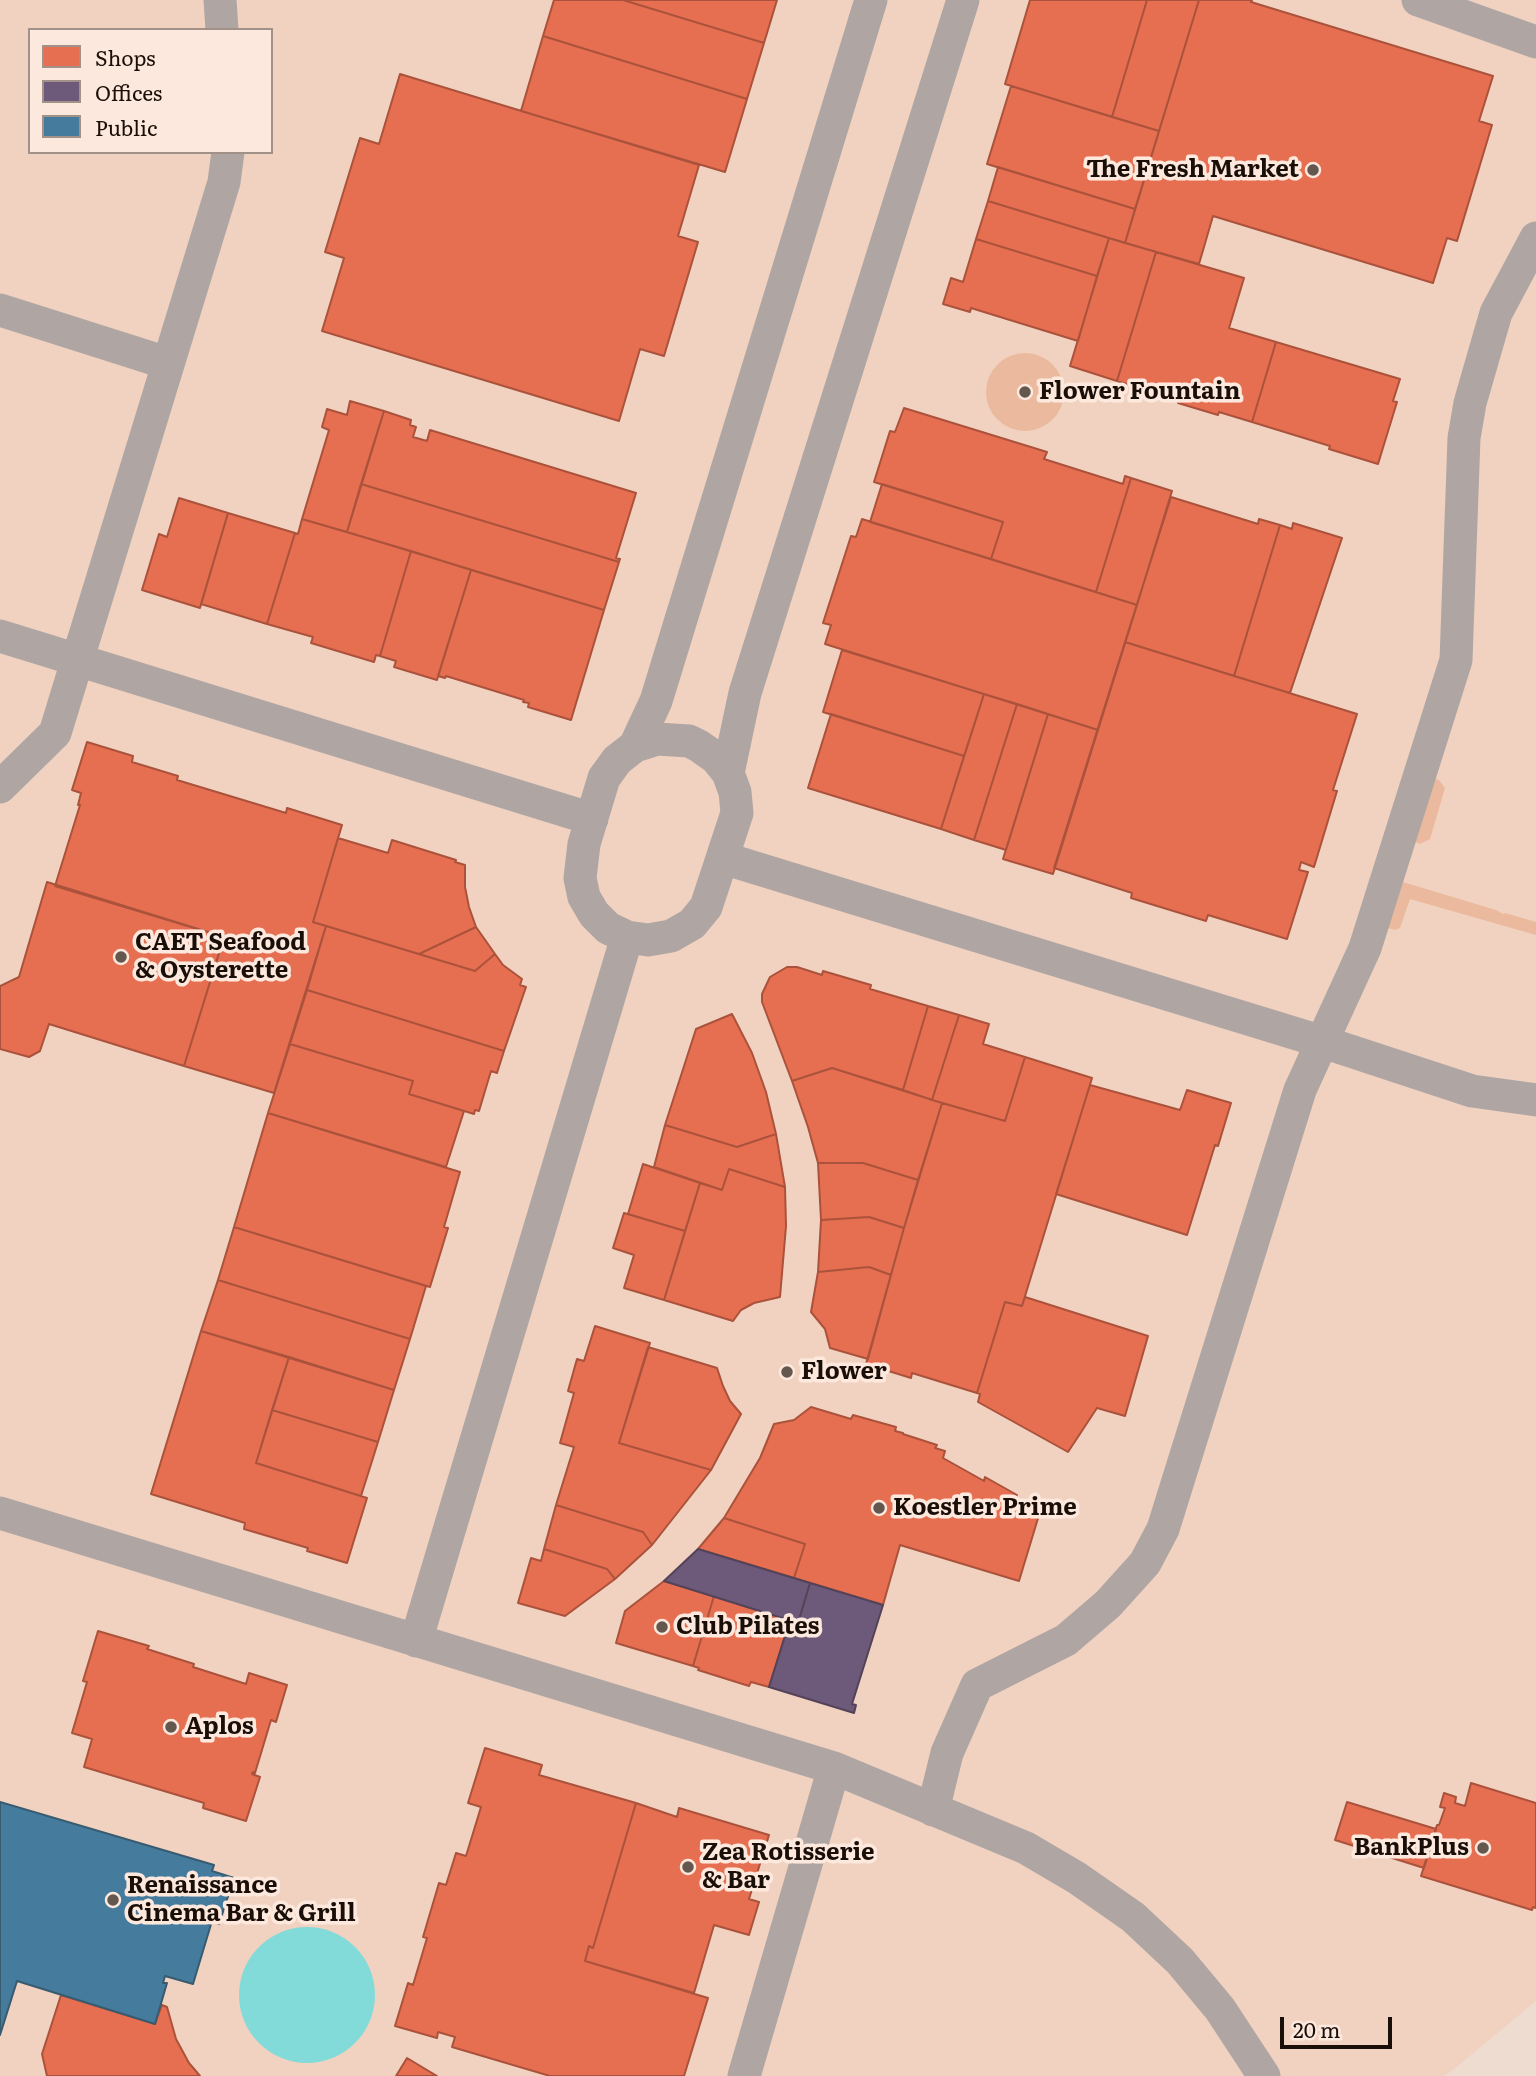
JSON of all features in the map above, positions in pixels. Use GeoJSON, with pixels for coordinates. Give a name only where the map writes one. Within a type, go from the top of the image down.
{"type":"FeatureCollection","features":[{"type":"Feature","properties":{"kind":"street"},"geometry":{"type":"LineString","coordinates":[[220,0],[222,28]]}},
{"type":"Feature","properties":{"kind":"street"},"geometry":{"type":"LineString","coordinates":[[635,746],[656,701],[871,0]]}},
{"type":"Feature","properties":{"kind":"street"},"geometry":{"type":"LineString","coordinates":[[728,773],[745,693],[962,0]]}},
{"type":"Feature","properties":{"kind":"street"},"geometry":{"type":"LineString","coordinates":[[1418,0],[1536,42]]}},
{"type":"Feature","properties":{"kind":"street"},"geometry":{"type":"LineString","coordinates":[[0,787],[55,733],[224,182],[228,154]]}},
{"type":"Feature","properties":{"kind":"street"},"geometry":{"type":"LineString","coordinates":[[933,1810],[947,1754],[977,1685],[1066,1640],[1108,1604],[1145,1563],[1163,1530],[1300,1090],[1365,948],[1456,660],[1464,438],[1470,403],[1496,313],[1536,238]]}},
{"type":"Feature","properties":{"kind":"street"},"geometry":{"type":"LineString","coordinates":[[0,310],[167,363]]}},
{"type":"Feature","properties":{"kind":"street"},"geometry":{"type":"LineString","coordinates":[[0,636],[592,819]]}},
{"type":"Feature","properties":{"kind":"street"},"geometry":{"type":"LineString","coordinates":[[657,739],[689,741],[716,758],[728,773],[736,792],[737,813],[706,907],[692,924],[671,936],[648,940],[627,937],[608,928],[594,914],[584,897],[580,878],[581,860],[604,778],[617,760],[635,746],[657,739]]}},
{"type":"Feature","properties":{"kind":"street"},"geometry":{"type":"LineString","coordinates":[[723,858],[1323,1042],[1472,1091],[1536,1100]]}},
{"type":"Feature","properties":{"kind":"street"},"geometry":{"type":"LineString","coordinates":[[416,1641],[627,937]]}},
{"type":"Feature","properties":{"kind":"street"},"geometry":{"type":"LineString","coordinates":[[0,1514],[834,1768],[1026,1848],[1077,1878],[1133,1917],[1180,1961],[1220,2009],[1264,2076]]}},
{"type":"Feature","properties":{"kind":"street"},"geometry":{"type":"LineString","coordinates":[[744,2076],[834,1768]]}},
{"type":"Feature","properties":{"kind":"shaded area"},"geometry":{"type":"Polygon","coordinates":[[[0,0],[1536,0],[1536,2001],[1444,2076],[0,2076],[0,0]]]}},
{"type":"Feature","properties":{"kind":"shaded area","name":"Flower Fountain"},"geometry":{"type":"Polygon","coordinates":[[[1025,353],[1040,356],[1053,364],[1061,377],[1064,392],[1061,407],[1053,420],[1040,428],[1025,431],[1010,428],[997,420],[989,407],[986,392],[989,377],[997,364],[1010,356],[1025,353]]]}},
{"type":"Feature","properties":{"kind":"shaded area"},"geometry":{"type":"Polygon","coordinates":[[[1433,778],[1439,780],[1445,788],[1430,839],[1420,844],[1410,840],[1433,778]]]}},
{"type":"Feature","properties":{"kind":"shaded area"},"geometry":{"type":"Polygon","coordinates":[[[1403,882],[1536,922],[1536,935],[1410,899],[1400,928],[1388,928],[1403,882]]]}},
{"type":"Feature","properties":{"kind":"water"},"geometry":{"type":"Polygon","coordinates":[[[307,1927],[333,1932],[355,1947],[370,1969],[375,1995],[370,2021],[355,2043],[333,2058],[307,2063],[281,2058],[259,2043],[244,2021],[239,1995],[244,1969],[259,1947],[281,1932],[307,1927]]]}},
{"type":"Feature","properties":{"kind":"building: Shops"},"geometry":{"type":"Polygon","coordinates":[[[554,0],[623,0],[764,43],[747,99],[543,36],[554,0]]]}},
{"type":"Feature","properties":{"kind":"building: Shops"},"geometry":{"type":"Polygon","coordinates":[[[623,0],[777,0],[764,43],[623,0]]]}},
{"type":"Feature","properties":{"kind":"building: Shops"},"geometry":{"type":"Polygon","coordinates":[[[1030,0],[1147,0],[1112,117],[1005,84],[1030,0]]]}},
{"type":"Feature","properties":{"kind":"building: Shops"},"geometry":{"type":"Polygon","coordinates":[[[1147,0],[1199,0],[1159,131],[1112,117],[1147,0]]]}},
{"type":"Feature","properties":{"kind":"building: Shops","name":"The Fresh Market"},"geometry":{"type":"Polygon","coordinates":[[[1199,0],[1252,0],[1251,2],[1493,76],[1479,121],[1492,125],[1457,241],[1447,238],[1433,283],[1213,216],[1199,264],[1125,243],[1199,0]]]}},
{"type":"Feature","properties":{"kind":"building: Shops"},"geometry":{"type":"Polygon","coordinates":[[[543,36],[747,99],[725,172],[521,111],[543,36]]]}},
{"type":"Feature","properties":{"kind":"building: Shops"},"geometry":{"type":"Polygon","coordinates":[[[400,74],[699,165],[678,236],[698,242],[664,356],[640,349],[619,421],[322,331],[344,258],[325,252],[360,138],[379,144],[400,74]]]}},
{"type":"Feature","properties":{"kind":"building: Shops"},"geometry":{"type":"Polygon","coordinates":[[[1011,86],[1159,131],[1135,209],[987,164],[1011,86]]]}},
{"type":"Feature","properties":{"kind":"building: Shops"},"geometry":{"type":"Polygon","coordinates":[[[998,167],[1135,209],[1125,243],[988,201],[998,167]]]}},
{"type":"Feature","properties":{"kind":"building: Shops"},"geometry":{"type":"Polygon","coordinates":[[[988,201],[1109,238],[1097,276],[976,239],[988,201]]]}},
{"type":"Feature","properties":{"kind":"building: Shops"},"geometry":{"type":"Polygon","coordinates":[[[1109,238],[1156,252],[1117,381],[1070,366],[1109,238]]]}},
{"type":"Feature","properties":{"kind":"building: Shops"},"geometry":{"type":"Polygon","coordinates":[[[976,239],[1097,276],[1078,341],[971,308],[970,312],[943,304],[951,278],[963,282],[976,239]]]}},
{"type":"Feature","properties":{"kind":"building: Shops"},"geometry":{"type":"Polygon","coordinates":[[[1156,252],[1244,278],[1229,328],[1276,342],[1252,422],[1178,403],[1179,400],[1117,381],[1156,252]]]}},
{"type":"Feature","properties":{"kind":"building: Shops"},"geometry":{"type":"Polygon","coordinates":[[[1276,342],[1400,379],[1393,401],[1397,402],[1378,464],[1252,422],[1276,342]]]}},
{"type":"Feature","properties":{"kind":"building: Shops"},"geometry":{"type":"Polygon","coordinates":[[[350,401],[384,411],[347,532],[302,519],[329,430],[322,427],[327,409],[347,415],[350,401]]]}},
{"type":"Feature","properties":{"kind":"building: Shops"},"geometry":{"type":"Polygon","coordinates":[[[904,408],[1047,452],[1044,459],[1123,484],[1125,476],[1131,478],[1096,592],[991,559],[1003,522],[874,482],[890,431],[895,432],[904,408]]]}},
{"type":"Feature","properties":{"kind":"building: Shops"},"geometry":{"type":"Polygon","coordinates":[[[384,411],[411,420],[410,425],[416,427],[413,437],[427,441],[430,430],[636,493],[616,558],[620,559],[619,562],[361,484],[384,411]]]}},
{"type":"Feature","properties":{"kind":"building: Shops"},"geometry":{"type":"Polygon","coordinates":[[[1131,478],[1172,491],[1137,605],[1096,592],[1131,478]]]}},
{"type":"Feature","properties":{"kind":"building: Shops"},"geometry":{"type":"Polygon","coordinates":[[[361,484],[619,562],[604,610],[347,532],[361,484]]]}},
{"type":"Feature","properties":{"kind":"building: Shops"},"geometry":{"type":"Polygon","coordinates":[[[882,484],[1003,522],[991,559],[870,522],[882,484]]]}},
{"type":"Feature","properties":{"kind":"building: Shops"},"geometry":{"type":"Polygon","coordinates":[[[1171,497],[1258,524],[1259,519],[1280,525],[1234,676],[1125,642],[1171,497]]]}},
{"type":"Feature","properties":{"kind":"building: Shops"},"geometry":{"type":"Polygon","coordinates":[[[179,498],[228,513],[200,608],[142,590],[159,534],[167,537],[179,498]]]}},
{"type":"Feature","properties":{"kind":"building: Shops"},"geometry":{"type":"Polygon","coordinates":[[[228,513],[295,533],[267,624],[201,604],[228,513]]]}},
{"type":"Feature","properties":{"kind":"building: Shops"},"geometry":{"type":"Polygon","coordinates":[[[302,519],[411,551],[380,656],[376,655],[374,662],[311,643],[313,637],[267,624],[295,533],[298,534],[302,519]]]}},
{"type":"Feature","properties":{"kind":"building: Shops"},"geometry":{"type":"Polygon","coordinates":[[[862,519],[1137,605],[1098,730],[825,644],[831,625],[823,623],[851,536],[856,537],[862,519]]]}},
{"type":"Feature","properties":{"kind":"building: Shops"},"geometry":{"type":"Polygon","coordinates":[[[1293,523],[1342,538],[1290,693],[1234,676],[1280,525],[1292,529],[1293,523]]]}},
{"type":"Feature","properties":{"kind":"building: Shops"},"geometry":{"type":"Polygon","coordinates":[[[411,551],[471,570],[437,680],[394,667],[396,661],[380,656],[411,551]]]}},
{"type":"Feature","properties":{"kind":"building: Shops"},"geometry":{"type":"Polygon","coordinates":[[[471,570],[604,610],[571,720],[528,707],[529,703],[523,702],[524,700],[446,676],[438,676],[471,570]]]}},
{"type":"Feature","properties":{"kind":"building: Shops"},"geometry":{"type":"Polygon","coordinates":[[[1125,642],[1357,714],[1333,790],[1337,791],[1314,867],[1301,862],[1299,870],[1308,872],[1287,939],[1208,915],[1206,921],[1131,898],[1132,893],[1054,868],[1125,642]]]}},
{"type":"Feature","properties":{"kind":"building: Shops"},"geometry":{"type":"Polygon","coordinates":[[[842,650],[984,694],[964,756],[823,712],[842,650]]]}},
{"type":"Feature","properties":{"kind":"building: Shops"},"geometry":{"type":"Polygon","coordinates":[[[984,694],[1017,704],[974,840],[941,829],[984,694]]]}},
{"type":"Feature","properties":{"kind":"building: Shops"},"geometry":{"type":"Polygon","coordinates":[[[1017,704],[1048,714],[1006,850],[974,840],[1017,704]]]}},
{"type":"Feature","properties":{"kind":"building: Shops"},"geometry":{"type":"Polygon","coordinates":[[[831,714],[964,756],[941,829],[808,788],[831,714]]]}},
{"type":"Feature","properties":{"kind":"building: Shops"},"geometry":{"type":"Polygon","coordinates":[[[1048,714],[1098,730],[1053,874],[1003,859],[1048,714]]]}},
{"type":"Feature","properties":{"kind":"building: Shops"},"geometry":{"type":"Polygon","coordinates":[[[87,742],[133,756],[132,762],[178,776],[177,780],[286,813],[287,808],[342,825],[313,922],[326,926],[274,1093],[184,1066],[224,937],[55,886],[80,805],[81,793],[72,790],[87,742]]]}},
{"type":"Feature","properties":{"kind":"building: Shops"},"geometry":{"type":"Polygon","coordinates":[[[338,838],[388,853],[392,840],[465,865],[465,887],[476,927],[419,954],[313,922],[338,838]]]}},
{"type":"Feature","properties":{"kind":"building: Shops","name":"CAET Seafood & Oysterette"},"geometry":{"type":"Polygon","coordinates":[[[47,882],[224,937],[184,1066],[49,1024],[40,1051],[29,1057],[0,1049],[0,986],[19,977],[47,882]]]}},
{"type":"Feature","properties":{"kind":"building: Shops"},"geometry":{"type":"Polygon","coordinates":[[[326,926],[475,971],[495,954],[503,965],[522,979],[520,985],[526,987],[504,1051],[307,990],[326,926]]]}},
{"type":"Feature","properties":{"kind":"building: Shops"},"geometry":{"type":"Polygon","coordinates":[[[476,927],[495,954],[475,971],[419,954],[476,927]]]}},
{"type":"Feature","properties":{"kind":"building: Shops"},"geometry":{"type":"Polygon","coordinates":[[[787,967],[797,967],[822,975],[823,971],[871,985],[870,989],[928,1006],[903,1090],[832,1068],[792,1081],[762,1002],[762,994],[770,977],[787,967]]]}},
{"type":"Feature","properties":{"kind":"building: Shops"},"geometry":{"type":"Polygon","coordinates":[[[307,990],[504,1051],[497,1073],[491,1071],[479,1111],[475,1110],[474,1114],[409,1094],[413,1081],[290,1044],[307,990]]]}},
{"type":"Feature","properties":{"kind":"building: Shops"},"geometry":{"type":"Polygon","coordinates":[[[928,1006],[959,1015],[932,1100],[903,1090],[928,1006]]]}},
{"type":"Feature","properties":{"kind":"building: Shops"},"geometry":{"type":"Polygon","coordinates":[[[732,1014],[752,1053],[766,1092],[776,1134],[737,1147],[665,1125],[696,1029],[732,1014]]]}},
{"type":"Feature","properties":{"kind":"building: Shops"},"geometry":{"type":"Polygon","coordinates":[[[959,1015],[989,1024],[983,1044],[1025,1057],[1005,1121],[932,1100],[959,1015]]]}},
{"type":"Feature","properties":{"kind":"building: Shops"},"geometry":{"type":"Polygon","coordinates":[[[290,1044],[413,1081],[409,1094],[464,1111],[446,1167],[268,1113],[290,1044]]]}},
{"type":"Feature","properties":{"kind":"building: Shops"},"geometry":{"type":"Polygon","coordinates":[[[1025,1057],[1092,1078],[1022,1306],[1005,1302],[977,1393],[912,1373],[911,1378],[866,1364],[942,1103],[1005,1121],[1025,1057]]]}},
{"type":"Feature","properties":{"kind":"building: Shops"},"geometry":{"type":"Polygon","coordinates":[[[832,1068],[942,1103],[918,1180],[863,1163],[818,1163],[792,1081],[832,1068]]]}},
{"type":"Feature","properties":{"kind":"building: Shops"},"geometry":{"type":"Polygon","coordinates":[[[1090,1085],[1180,1110],[1187,1090],[1231,1103],[1187,1235],[1056,1194],[1090,1085]]]}},
{"type":"Feature","properties":{"kind":"building: Shops"},"geometry":{"type":"Polygon","coordinates":[[[268,1113],[460,1172],[444,1227],[448,1228],[430,1287],[234,1227],[268,1113]]]}},
{"type":"Feature","properties":{"kind":"building: Shops"},"geometry":{"type":"Polygon","coordinates":[[[665,1125],[737,1147],[776,1134],[785,1187],[729,1169],[722,1190],[654,1167],[665,1125]]]}},
{"type":"Feature","properties":{"kind":"building: Shops"},"geometry":{"type":"Polygon","coordinates":[[[818,1163],[863,1163],[918,1180],[904,1228],[869,1217],[821,1220],[818,1163]]]}},
{"type":"Feature","properties":{"kind":"building: Shops"},"geometry":{"type":"Polygon","coordinates":[[[643,1164],[700,1183],[685,1231],[628,1214],[643,1164]]]}},
{"type":"Feature","properties":{"kind":"building: Shops"},"geometry":{"type":"Polygon","coordinates":[[[729,1169],[785,1187],[786,1226],[780,1297],[754,1303],[741,1310],[733,1321],[664,1300],[700,1183],[722,1190],[729,1169]]]}},
{"type":"Feature","properties":{"kind":"building: Shops"},"geometry":{"type":"Polygon","coordinates":[[[624,1213],[685,1231],[664,1300],[624,1288],[634,1255],[613,1248],[624,1213]]]}},
{"type":"Feature","properties":{"kind":"building: Shops"},"geometry":{"type":"Polygon","coordinates":[[[869,1217],[904,1228],[891,1275],[869,1267],[818,1272],[821,1220],[869,1217]]]}},
{"type":"Feature","properties":{"kind":"building: Shops"},"geometry":{"type":"Polygon","coordinates":[[[234,1227],[426,1286],[410,1339],[218,1280],[234,1227]]]}},
{"type":"Feature","properties":{"kind":"building: Shops"},"geometry":{"type":"Polygon","coordinates":[[[869,1267],[891,1275],[868,1359],[830,1348],[825,1329],[811,1312],[818,1272],[869,1267]]]}},
{"type":"Feature","properties":{"kind":"building: Shops"},"geometry":{"type":"Polygon","coordinates":[[[218,1280],[410,1339],[394,1390],[201,1331],[218,1280]]]}},
{"type":"Feature","properties":{"kind":"building: Shops"},"geometry":{"type":"Polygon","coordinates":[[[1025,1297],[1148,1336],[1125,1416],[1097,1408],[1068,1452],[978,1402],[980,1394],[977,1393],[1005,1302],[1022,1306],[1025,1297]]]}},
{"type":"Feature","properties":{"kind":"building: Shops"},"geometry":{"type":"Polygon","coordinates":[[[595,1326],[650,1343],[619,1443],[711,1470],[652,1545],[643,1532],[556,1505],[574,1447],[560,1443],[574,1393],[568,1391],[577,1359],[584,1361],[595,1326]]]}},
{"type":"Feature","properties":{"kind":"building: Shops"},"geometry":{"type":"Polygon","coordinates":[[[201,1331],[289,1357],[256,1463],[367,1498],[347,1563],[244,1529],[245,1523],[151,1494],[201,1331]]]}},
{"type":"Feature","properties":{"kind":"building: Shops"},"geometry":{"type":"Polygon","coordinates":[[[648,1347],[717,1368],[730,1401],[741,1414],[711,1470],[619,1443],[648,1347]]]}},
{"type":"Feature","properties":{"kind":"building: Shops"},"geometry":{"type":"Polygon","coordinates":[[[289,1357],[394,1390],[378,1442],[272,1410],[289,1357]]]}},
{"type":"Feature","properties":{"kind":"building: Shops","name":"Koestler Prime"},"geometry":{"type":"Polygon","coordinates":[[[811,1407],[851,1419],[853,1415],[896,1427],[895,1431],[937,1445],[935,1448],[945,1451],[943,1458],[984,1481],[985,1477],[1017,1495],[1015,1500],[1039,1515],[1019,1581],[900,1545],[883,1605],[794,1578],[805,1544],[724,1518],[760,1458],[774,1424],[794,1420],[811,1407]]]}},
{"type":"Feature","properties":{"kind":"building: Shops"},"geometry":{"type":"Polygon","coordinates":[[[272,1410],[378,1442],[361,1496],[256,1463],[272,1410]]]}},
{"type":"Feature","properties":{"kind":"building: Shops"},"geometry":{"type":"Polygon","coordinates":[[[556,1505],[643,1532],[652,1545],[615,1579],[607,1569],[544,1549],[556,1505]]]}},
{"type":"Feature","properties":{"kind":"building: Shops"},"geometry":{"type":"Polygon","coordinates":[[[724,1518],[805,1544],[794,1578],[698,1549],[724,1518]]]}},
{"type":"Feature","properties":{"kind":"building: Shops"},"geometry":{"type":"Polygon","coordinates":[[[544,1549],[607,1569],[615,1579],[565,1616],[518,1603],[531,1558],[541,1561],[544,1549]]]}},
{"type":"Feature","properties":{"kind":"building: Shops","name":"Club Pilates"},"geometry":{"type":"Polygon","coordinates":[[[664,1581],[714,1596],[693,1666],[616,1643],[625,1611],[664,1581]]]}},
{"type":"Feature","properties":{"kind":"building: Shops"},"geometry":{"type":"Polygon","coordinates":[[[714,1596],[790,1620],[769,1687],[751,1682],[749,1686],[693,1666],[714,1596]]]}},
{"type":"Feature","properties":{"kind":"building: Shops","name":"Aplos"},"geometry":{"type":"Polygon","coordinates":[[[98,1631],[149,1646],[147,1649],[246,1684],[249,1673],[287,1685],[276,1722],[271,1720],[255,1773],[252,1774],[260,1777],[246,1821],[203,1808],[204,1803],[84,1767],[92,1739],[72,1733],[87,1682],[83,1681],[98,1631]]]}},
{"type":"Feature","properties":{"kind":"building: Shops"},"geometry":{"type":"Polygon","coordinates":[[[485,1748],[542,1765],[539,1775],[636,1803],[593,1948],[589,1946],[585,1961],[708,1998],[684,2076],[550,2076],[452,2047],[455,2037],[438,2032],[437,2038],[395,2026],[408,1983],[413,1985],[427,1938],[423,1937],[439,1883],[446,1885],[456,1853],[466,1856],[481,1807],[468,1803],[485,1748]]]}},
{"type":"Feature","properties":{"kind":"building: Shops","name":"BankPlus"},"geometry":{"type":"Polygon","coordinates":[[[1471,1783],[1536,1803],[1536,1908],[1533,1907],[1532,1910],[1421,1876],[1445,1808],[1440,1807],[1444,1793],[1456,1797],[1455,1803],[1465,1806],[1471,1783]]]}},
{"type":"Feature","properties":{"kind":"building: Shops"},"geometry":{"type":"Polygon","coordinates":[[[1347,1802],[1436,1829],[1424,1868],[1335,1840],[1347,1802]]]}},
{"type":"Feature","properties":{"kind":"building: Shops","name":"Zea Rotisserie & Bar"},"geometry":{"type":"Polygon","coordinates":[[[636,1803],[677,1817],[679,1808],[769,1835],[749,1899],[759,1902],[749,1935],[714,1925],[694,1993],[585,1961],[589,1946],[593,1948],[636,1803]]]}},
{"type":"Feature","properties":{"kind":"building: Shops"},"geometry":{"type":"Polygon","coordinates":[[[61,1995],[155,2024],[162,2005],[167,2007],[176,2039],[189,2063],[200,2076],[47,2076],[42,2054],[61,1995]]]}},
{"type":"Feature","properties":{"kind":"building: Shops"},"geometry":{"type":"Polygon","coordinates":[[[407,2058],[437,2076],[396,2076],[407,2058]]]}},
{"type":"Feature","properties":{"kind":"building: Offices"},"geometry":{"type":"Polygon","coordinates":[[[698,1549],[810,1583],[798,1623],[664,1581],[698,1549]]]}},
{"type":"Feature","properties":{"kind":"building: Offices"},"geometry":{"type":"Polygon","coordinates":[[[810,1583],[883,1605],[852,1704],[856,1705],[854,1713],[769,1687],[790,1620],[798,1623],[810,1583]]]}},
{"type":"Feature","properties":{"kind":"building: Public","name":"Renaissance Cinema Bar & Grill"},"geometry":{"type":"Polygon","coordinates":[[[0,1802],[214,1865],[212,1871],[234,1878],[219,1924],[212,1921],[193,1984],[165,1976],[163,1983],[167,1983],[155,2024],[17,1981],[0,2035],[0,1802]]]}},
{"type":"Feature","properties":{"kind":"place","name":"The Fresh Market"},"geometry":{"type":"Point","coordinates":[1313,170]}},
{"type":"Feature","properties":{"kind":"place","name":"Flower Fountain"},"geometry":{"type":"Point","coordinates":[1025,392]}},
{"type":"Feature","properties":{"kind":"place","name":"CAET Seafood & Oysterette"},"geometry":{"type":"Point","coordinates":[121,957]}},
{"type":"Feature","properties":{"kind":"place","name":"Flower"},"geometry":{"type":"Point","coordinates":[787,1372]}},
{"type":"Feature","properties":{"kind":"place","name":"Koestler Prime"},"geometry":{"type":"Point","coordinates":[879,1508]}},
{"type":"Feature","properties":{"kind":"place","name":"Club Pilates"},"geometry":{"type":"Point","coordinates":[662,1627]}},
{"type":"Feature","properties":{"kind":"place","name":"Aplos"},"geometry":{"type":"Point","coordinates":[171,1727]}},
{"type":"Feature","properties":{"kind":"place","name":"BankPlus"},"geometry":{"type":"Point","coordinates":[1483,1848]}},
{"type":"Feature","properties":{"kind":"place","name":"Zea Rotisserie & Bar"},"geometry":{"type":"Point","coordinates":[688,1867]}},
{"type":"Feature","properties":{"kind":"place","name":"Renaissance Cinema Bar & Grill"},"geometry":{"type":"Point","coordinates":[113,1900]}}]}
